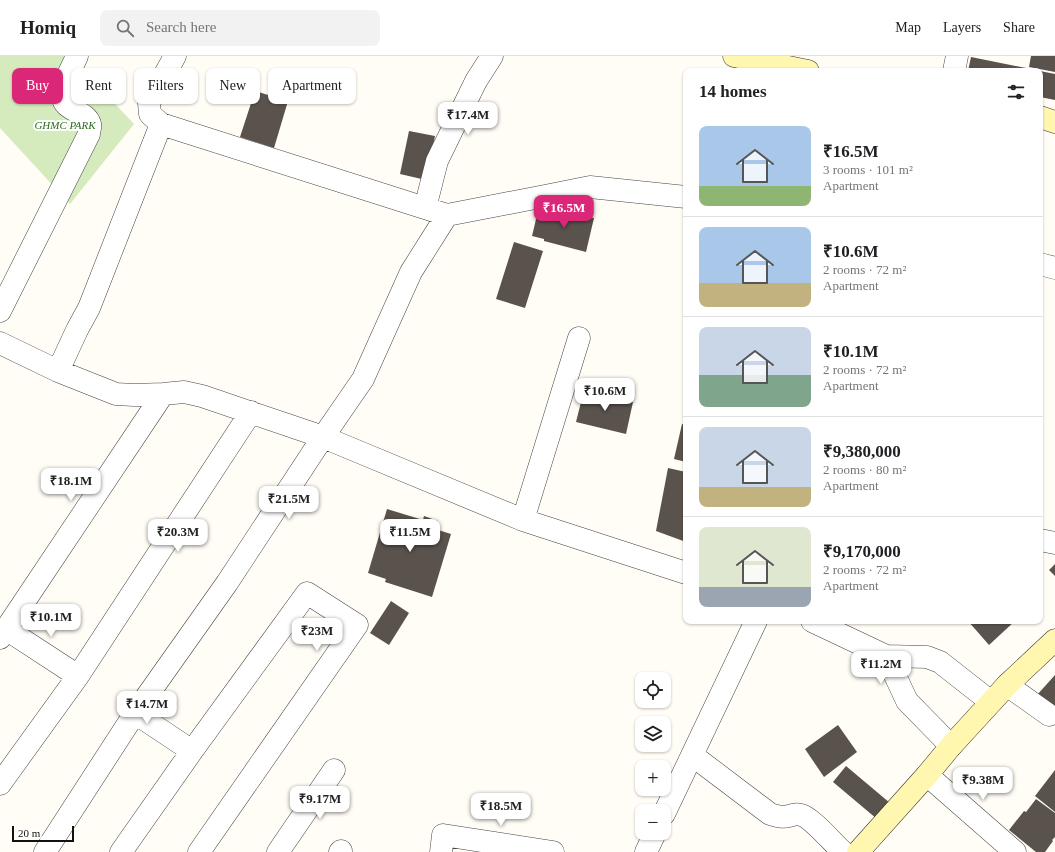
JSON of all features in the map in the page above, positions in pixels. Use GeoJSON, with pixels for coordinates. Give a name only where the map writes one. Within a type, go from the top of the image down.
{"type":"FeatureCollection","features":[{"type":"Feature","properties":{"kind":"main road"},"geometry":{"type":"LineString","coordinates":[[734,56],[793,68]]}},
{"type":"Feature","properties":{"kind":"main road"},"geometry":{"type":"LineString","coordinates":[[1043,118],[1055,122]]}},
{"type":"Feature","properties":{"kind":"main road"},"geometry":{"type":"LineString","coordinates":[[858,852],[928,776],[951,746],[991,702],[1055,640]]}},
{"type":"Feature","properties":{"kind":"street"},"geometry":{"type":"LineString","coordinates":[[0,311],[89,134],[90,125],[85,116],[67,106],[63,99],[67,78],[78,56]]}},
{"type":"Feature","properties":{"kind":"street"},"geometry":{"type":"LineString","coordinates":[[176,56],[148,103],[150,114],[161,124],[447,215],[590,186],[683,197]]}},
{"type":"Feature","properties":{"kind":"street"},"geometry":{"type":"LineString","coordinates":[[425,208],[437,161],[476,81],[492,56]]}},
{"type":"Feature","properties":{"kind":"street"},"geometry":{"type":"LineString","coordinates":[[955,68],[957,56]]}},
{"type":"Feature","properties":{"kind":"street"},"geometry":{"type":"LineString","coordinates":[[58,371],[89,308],[161,124]]}},
{"type":"Feature","properties":{"kind":"street"},"geometry":{"type":"LineString","coordinates":[[45,852],[135,713],[227,583],[363,379],[411,272],[447,215]]}},
{"type":"Feature","properties":{"kind":"street"},"geometry":{"type":"LineString","coordinates":[[1043,265],[1055,268]]}},
{"type":"Feature","properties":{"kind":"street"},"geometry":{"type":"LineString","coordinates":[[523,520],[579,338]]}},
{"type":"Feature","properties":{"kind":"street"},"geometry":{"type":"LineString","coordinates":[[0,342],[58,371],[116,394],[134,395],[184,392],[202,396],[251,412],[323,437],[523,520],[683,572]]}},
{"type":"Feature","properties":{"kind":"street"},"geometry":{"type":"LineString","coordinates":[[78,676],[3,633],[163,394]]}},
{"type":"Feature","properties":{"kind":"street"},"geometry":{"type":"LineString","coordinates":[[0,784],[78,676],[251,412]]}},
{"type":"Feature","properties":{"kind":"street"},"geometry":{"type":"LineString","coordinates":[[1043,541],[1055,544]]}},
{"type":"Feature","properties":{"kind":"street"},"geometry":{"type":"LineString","coordinates":[[121,852],[192,751],[307,593],[357,625],[200,852]]}},
{"type":"Feature","properties":{"kind":"street"},"geometry":{"type":"LineString","coordinates":[[669,804],[755,624]]}},
{"type":"Feature","properties":{"kind":"street"},"geometry":{"type":"LineString","coordinates":[[818,624],[886,656],[926,657],[940,662],[991,702]]}},
{"type":"Feature","properties":{"kind":"street"},"geometry":{"type":"LineString","coordinates":[[886,656],[907,701],[951,746]]}},
{"type":"Feature","properties":{"kind":"street"},"geometry":{"type":"LineString","coordinates":[[1007,685],[1049,714]]}},
{"type":"Feature","properties":{"kind":"street"},"geometry":{"type":"LineString","coordinates":[[135,713],[192,751]]}},
{"type":"Feature","properties":{"kind":"street"},"geometry":{"type":"LineString","coordinates":[[692,756],[770,814],[778,817],[788,817],[796,814],[802,815],[811,821],[843,852]]}},
{"type":"Feature","properties":{"kind":"street"},"geometry":{"type":"LineString","coordinates":[[278,852],[334,770]]}},
{"type":"Feature","properties":{"kind":"street"},"geometry":{"type":"LineString","coordinates":[[928,776],[1015,852]]}},
{"type":"Feature","properties":{"kind":"street"},"geometry":{"type":"LineString","coordinates":[[441,852],[443,835],[553,852]]}},
{"type":"Feature","properties":{"kind":"street"},"geometry":{"type":"LineString","coordinates":[[646,852],[652,840]]}},
{"type":"Feature","properties":{"kind":"green space","name":"GHMC PARK"},"geometry":{"type":"Polygon","coordinates":[[[0,56],[70,56],[81,68],[71,68],[71,104],[115,104],[134,124],[70,204],[0,128],[0,56]]]}},
{"type":"Feature","properties":{"kind":"building"},"geometry":{"type":"Polygon","coordinates":[[[1031,56],[1055,56],[1055,72],[1043,70],[1043,68],[1029,67],[1031,56]]]}},
{"type":"Feature","properties":{"kind":"building"},"geometry":{"type":"Polygon","coordinates":[[[971,57],[1026,68],[969,68],[971,57]]]}},
{"type":"Feature","properties":{"kind":"building"},"geometry":{"type":"Polygon","coordinates":[[[1043,72],[1055,74],[1055,100],[1043,98],[1043,72]]]}},
{"type":"Feature","properties":{"kind":"building"},"geometry":{"type":"Polygon","coordinates":[[[260,93],[268,95],[268,104],[287,104],[274,148],[240,137],[251,104],[260,104],[260,93]]]}},
{"type":"Feature","properties":{"kind":"building"},"geometry":{"type":"Polygon","coordinates":[[[409,131],[435,136],[426,180],[400,174],[409,131]]]}},
{"type":"Feature","properties":{"kind":"building"},"geometry":{"type":"Polygon","coordinates":[[[549,207],[594,218],[586,252],[544,241],[544,239],[532,236],[537,215],[549,207]]]}},
{"type":"Feature","properties":{"kind":"building"},"geometry":{"type":"Polygon","coordinates":[[[514,242],[543,251],[525,308],[496,299],[514,242]]]}},
{"type":"Feature","properties":{"kind":"building"},"geometry":{"type":"Polygon","coordinates":[[[584,390],[633,402],[626,434],[576,422],[584,390]]]}},
{"type":"Feature","properties":{"kind":"building"},"geometry":{"type":"Polygon","coordinates":[[[682,424],[683,461],[674,459],[682,424]]]}},
{"type":"Feature","properties":{"kind":"building"},"geometry":{"type":"Polygon","coordinates":[[[668,468],[683,471],[683,541],[656,531],[668,468]]]}},
{"type":"Feature","properties":{"kind":"building"},"geometry":{"type":"Polygon","coordinates":[[[387,509],[423,520],[424,516],[438,521],[435,529],[451,534],[432,597],[385,582],[386,579],[368,573],[387,509]]]}},
{"type":"Feature","properties":{"kind":"building"},"geometry":{"type":"Polygon","coordinates":[[[1055,564],[1055,576],[1049,570],[1055,564]]]}},
{"type":"Feature","properties":{"kind":"building"},"geometry":{"type":"Polygon","coordinates":[[[391,601],[409,613],[389,645],[370,633],[391,601]]]}},
{"type":"Feature","properties":{"kind":"building"},"geometry":{"type":"Polygon","coordinates":[[[971,624],[1012,624],[989,645],[971,624]]]}},
{"type":"Feature","properties":{"kind":"building"},"geometry":{"type":"Polygon","coordinates":[[[1055,675],[1055,707],[1037,695],[1055,675]]]}},
{"type":"Feature","properties":{"kind":"building"},"geometry":{"type":"Polygon","coordinates":[[[838,725],[857,752],[824,777],[805,749],[838,725]]]}},
{"type":"Feature","properties":{"kind":"building"},"geometry":{"type":"Polygon","coordinates":[[[846,766],[890,803],[877,819],[833,782],[846,766]]]}},
{"type":"Feature","properties":{"kind":"building"},"geometry":{"type":"Polygon","coordinates":[[[1055,770],[1055,812],[1035,796],[1055,770]]]}},
{"type":"Feature","properties":{"kind":"building"},"geometry":{"type":"Polygon","coordinates":[[[1036,799],[1055,813],[1055,837],[1045,852],[1036,852],[1009,830],[1036,799]]]}}]}
